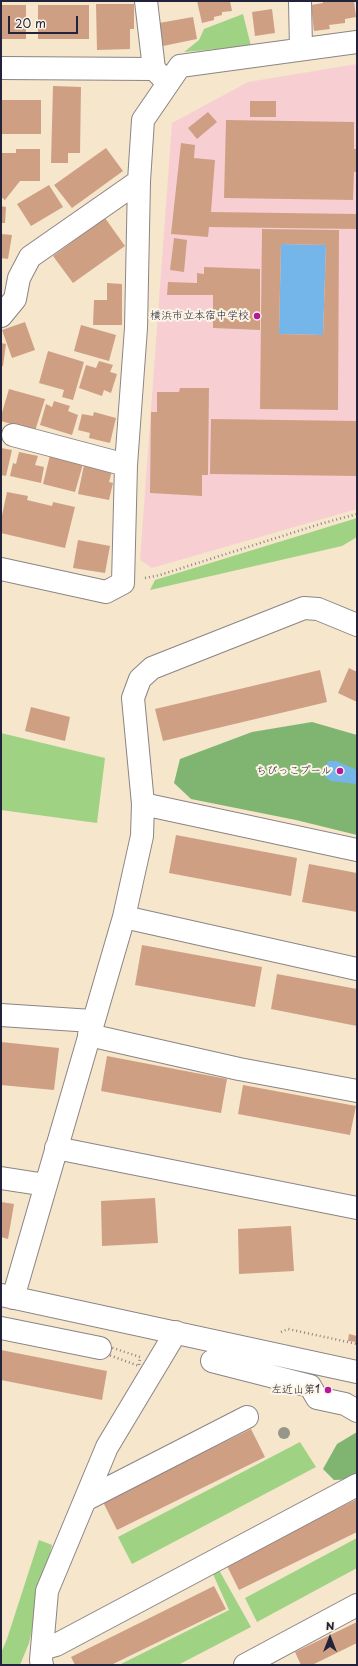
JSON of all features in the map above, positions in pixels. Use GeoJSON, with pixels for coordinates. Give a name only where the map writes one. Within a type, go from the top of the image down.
{"type":"FeatureCollection","features":[{"type":"Feature","properties":{"kind":"street"},"geometry":{"type":"LineString","coordinates":[[1,569],[106,592],[123,583],[126,465],[136,328],[139,181],[143,120],[161,76],[146,1]]}},
{"type":"Feature","properties":{"kind":"street"},"geometry":{"type":"LineString","coordinates":[[300,1],[301,49]]}},
{"type":"Feature","properties":{"kind":"street"},"geometry":{"type":"LineString","coordinates":[[1,68],[161,76],[180,66],[357,42]]}},
{"type":"Feature","properties":{"kind":"street"},"geometry":{"type":"LineString","coordinates":[[1,316],[15,299],[19,278],[30,258],[139,181]]}},
{"type":"Feature","properties":{"kind":"street"},"geometry":{"type":"LineString","coordinates":[[13,435],[126,465]]}},
{"type":"Feature","properties":{"kind":"street"},"geometry":{"type":"LineString","coordinates":[[357,625],[318,609],[304,608],[152,668],[140,679],[133,698],[143,804],[142,836],[124,917],[90,1028],[46,1185],[7,1297],[357,1372]]}},
{"type":"Feature","properties":{"kind":"street"},"geometry":{"type":"LineString","coordinates":[[143,804],[357,850]]}},
{"type":"Feature","properties":{"kind":"street"},"geometry":{"type":"LineString","coordinates":[[124,917],[357,969]]}},
{"type":"Feature","properties":{"kind":"street"},"geometry":{"type":"LineString","coordinates":[[1,1015],[90,1028],[239,1068],[357,1091]]}},
{"type":"Feature","properties":{"kind":"street"},"geometry":{"type":"LineString","coordinates":[[56,1148],[357,1208]]}},
{"type":"Feature","properties":{"kind":"street"},"geometry":{"type":"LineString","coordinates":[[1,1178],[46,1185]]}},
{"type":"Feature","properties":{"kind":"street"},"geometry":{"type":"LineString","coordinates":[[48,1305],[51,1339]]}},
{"type":"Feature","properties":{"kind":"street"},"geometry":{"type":"LineString","coordinates":[[1,1328],[100,1348]]}},
{"type":"Feature","properties":{"kind":"street"},"geometry":{"type":"LineString","coordinates":[[42,1657],[48,1591],[85,1500],[107,1447],[176,1332]]}},
{"type":"Feature","properties":{"kind":"street"},"geometry":{"type":"LineString","coordinates":[[212,1361],[310,1386],[317,1398],[345,1404],[357,1411]]}},
{"type":"Feature","properties":{"kind":"street"},"geometry":{"type":"LineString","coordinates":[[85,1500],[247,1417]]}},
{"type":"Feature","properties":{"kind":"street"},"geometry":{"type":"LineString","coordinates":[[42,1657],[56,1645],[357,1485]]}},
{"type":"Feature","properties":{"kind":"street"},"geometry":{"type":"LineString","coordinates":[[245,1665],[357,1605]]}},
{"type":"Feature","properties":{"kind":"path"},"geometry":{"type":"LineString","coordinates":[[123,583],[160,575],[320,524],[357,514]]}},
{"type":"Feature","properties":{"kind":"shaded area","name":"横浜市立本宿中学校"},"geometry":{"type":"Polygon","coordinates":[[[357,64],[357,509],[152,568],[140,560],[172,123],[248,82],[357,64]]]}},
{"type":"Feature","properties":{"kind":"green space"},"geometry":{"type":"Polygon","coordinates":[[[243,14],[251,46],[184,52],[199,40],[204,29],[243,14]]]}},
{"type":"Feature","properties":{"kind":"green space"},"geometry":{"type":"Polygon","coordinates":[[[357,518],[357,537],[342,546],[150,590],[155,580],[357,518]]]}},
{"type":"Feature","properties":{"kind":"green space"},"geometry":{"type":"Polygon","coordinates":[[[312,722],[357,735],[357,835],[296,820],[191,799],[174,783],[180,759],[252,732],[312,722]]]}},
{"type":"Feature","properties":{"kind":"green space"},"geometry":{"type":"Polygon","coordinates":[[[1,733],[105,758],[97,823],[1,810],[1,733]]]}},
{"type":"Feature","properties":{"kind":"green space"},"geometry":{"type":"Polygon","coordinates":[[[357,1432],[357,1479],[334,1480],[323,1469],[337,1444],[357,1432]]]}},
{"type":"Feature","properties":{"kind":"green space"},"geometry":{"type":"Polygon","coordinates":[[[300,1442],[316,1467],[132,1564],[118,1537],[300,1442]]]}},
{"type":"Feature","properties":{"kind":"green space"},"geometry":{"type":"Polygon","coordinates":[[[357,1538],[357,1568],[257,1622],[245,1598],[357,1538]]]}},
{"type":"Feature","properties":{"kind":"green space"},"geometry":{"type":"Polygon","coordinates":[[[39,1540],[52,1545],[29,1643],[20,1665],[1,1665],[1,1653],[7,1639],[39,1540]]]}},
{"type":"Feature","properties":{"kind":"green space"},"geometry":{"type":"Polygon","coordinates":[[[219,1570],[251,1627],[178,1665],[119,1665],[229,1610],[213,1574],[219,1570]]]}},
{"type":"Feature","properties":{"kind":"water"},"geometry":{"type":"Polygon","coordinates":[[[281,244],[326,245],[323,335],[279,334],[281,244]]]}},
{"type":"Feature","properties":{"kind":"water","name":"ちびっこプール"},"geometry":{"type":"Polygon","coordinates":[[[329,761],[336,761],[357,770],[357,784],[331,781],[326,778],[324,773],[325,766],[329,761]]]}},
{"type":"Feature","properties":{"kind":"building"},"geometry":{"type":"Polygon","coordinates":[[[197,1],[230,1],[232,11],[222,12],[222,15],[214,17],[214,20],[202,23],[197,1]]]}},
{"type":"Feature","properties":{"kind":"building"},"geometry":{"type":"Polygon","coordinates":[[[323,1],[354,1],[356,17],[345,19],[345,23],[329,25],[330,29],[314,31],[311,5],[323,3],[323,1]]]}},
{"type":"Feature","properties":{"kind":"building"},"geometry":{"type":"Polygon","coordinates":[[[96,4],[134,4],[134,29],[130,29],[130,49],[97,50],[96,4]]]}},
{"type":"Feature","properties":{"kind":"building"},"geometry":{"type":"Polygon","coordinates":[[[1,5],[26,5],[26,39],[1,39],[1,5]]]}},
{"type":"Feature","properties":{"kind":"building"},"geometry":{"type":"Polygon","coordinates":[[[38,5],[89,5],[89,39],[38,39],[38,5]]]}},
{"type":"Feature","properties":{"kind":"building"},"geometry":{"type":"Polygon","coordinates":[[[272,9],[275,33],[255,36],[252,12],[272,9]]]}},
{"type":"Feature","properties":{"kind":"building"},"geometry":{"type":"Polygon","coordinates":[[[193,17],[197,39],[163,46],[159,23],[193,17]]]}},
{"type":"Feature","properties":{"kind":"building"},"geometry":{"type":"Polygon","coordinates":[[[53,86],[81,87],[80,153],[68,153],[68,163],[51,163],[53,86]]]}},
{"type":"Feature","properties":{"kind":"building"},"geometry":{"type":"Polygon","coordinates":[[[1,100],[41,100],[41,134],[1,134],[1,100]]]}},
{"type":"Feature","properties":{"kind":"building"},"geometry":{"type":"Polygon","coordinates":[[[250,101],[276,101],[276,117],[250,117],[250,101]]]}},
{"type":"Feature","properties":{"kind":"building"},"geometry":{"type":"Polygon","coordinates":[[[208,112],[217,122],[197,139],[188,128],[208,112]]]}},
{"type":"Feature","properties":{"kind":"building"},"geometry":{"type":"Polygon","coordinates":[[[226,120],[354,122],[354,149],[357,149],[357,172],[354,172],[353,200],[224,198],[226,120]]]}},
{"type":"Feature","properties":{"kind":"building"},"geometry":{"type":"Polygon","coordinates":[[[181,143],[195,145],[194,158],[215,160],[211,212],[357,214],[357,229],[209,227],[208,237],[171,234],[181,143]]]}},
{"type":"Feature","properties":{"kind":"building"},"geometry":{"type":"Polygon","coordinates":[[[106,148],[123,171],[72,208],[54,185],[106,148]]]}},
{"type":"Feature","properties":{"kind":"building"},"geometry":{"type":"Polygon","coordinates":[[[16,149],[40,149],[40,181],[20,181],[5,200],[1,197],[1,153],[16,153],[16,149]]]}},
{"type":"Feature","properties":{"kind":"building"},"geometry":{"type":"Polygon","coordinates":[[[49,185],[63,207],[31,226],[17,204],[49,185]]]}},
{"type":"Feature","properties":{"kind":"building"},"geometry":{"type":"Polygon","coordinates":[[[1,206],[6,207],[5,223],[1,223],[1,206]]]}},
{"type":"Feature","properties":{"kind":"building"},"geometry":{"type":"Polygon","coordinates":[[[105,218],[125,246],[73,283],[53,256],[105,218]]]}},
{"type":"Feature","properties":{"kind":"building"},"geometry":{"type":"Polygon","coordinates":[[[262,229],[339,230],[338,410],[260,409],[262,229]],[[281,244],[279,334],[323,335],[326,245],[281,244]]]}},
{"type":"Feature","properties":{"kind":"building"},"geometry":{"type":"Polygon","coordinates":[[[1,234],[12,235],[8,259],[1,258],[1,234]]]}},
{"type":"Feature","properties":{"kind":"building"},"geometry":{"type":"Polygon","coordinates":[[[174,238],[187,240],[184,272],[170,270],[174,238]]]}},
{"type":"Feature","properties":{"kind":"building"},"geometry":{"type":"Polygon","coordinates":[[[204,267],[260,269],[260,330],[213,328],[213,295],[167,295],[168,282],[197,283],[197,273],[204,274],[204,267]]]}},
{"type":"Feature","properties":{"kind":"building"},"geometry":{"type":"Polygon","coordinates":[[[107,283],[122,284],[122,325],[93,325],[94,300],[107,300],[107,283]]]}},
{"type":"Feature","properties":{"kind":"building"},"geometry":{"type":"Polygon","coordinates":[[[25,322],[35,350],[12,358],[2,330],[25,322]]]}},
{"type":"Feature","properties":{"kind":"building"},"geometry":{"type":"Polygon","coordinates":[[[81,325],[116,335],[109,361],[74,351],[81,325]]]}},
{"type":"Feature","properties":{"kind":"building"},"geometry":{"type":"Polygon","coordinates":[[[1,343],[6,344],[3,366],[1,366],[1,343]]]}},
{"type":"Feature","properties":{"kind":"building"},"geometry":{"type":"Polygon","coordinates":[[[48,351],[84,362],[73,400],[62,397],[64,390],[39,383],[48,351]]]}},
{"type":"Feature","properties":{"kind":"building"},"geometry":{"type":"Polygon","coordinates":[[[99,361],[113,365],[110,372],[117,374],[111,393],[104,390],[102,396],[79,388],[86,365],[96,368],[99,361]]]}},
{"type":"Feature","properties":{"kind":"building"},"geometry":{"type":"Polygon","coordinates":[[[180,388],[209,388],[208,475],[202,475],[202,496],[150,493],[151,412],[157,412],[157,392],[179,392],[180,388]]]}},
{"type":"Feature","properties":{"kind":"building"},"geometry":{"type":"Polygon","coordinates":[[[9,389],[45,399],[35,431],[1,421],[1,416],[9,389]]]}},
{"type":"Feature","properties":{"kind":"building"},"geometry":{"type":"Polygon","coordinates":[[[54,401],[70,406],[68,411],[78,415],[72,435],[40,425],[46,404],[52,407],[54,401]]]}},
{"type":"Feature","properties":{"kind":"building"},"geometry":{"type":"Polygon","coordinates":[[[94,412],[116,418],[110,443],[89,438],[90,433],[78,430],[82,414],[93,416],[94,412]]]}},
{"type":"Feature","properties":{"kind":"building"},"geometry":{"type":"Polygon","coordinates":[[[211,419],[357,421],[356,476],[210,474],[211,419]]]}},
{"type":"Feature","properties":{"kind":"building"},"geometry":{"type":"Polygon","coordinates":[[[1,448],[12,450],[6,476],[1,475],[1,448]]]}},
{"type":"Feature","properties":{"kind":"building"},"geometry":{"type":"Polygon","coordinates":[[[19,452],[38,456],[35,465],[44,467],[41,483],[10,476],[13,463],[16,464],[19,452]]]}},
{"type":"Feature","properties":{"kind":"building"},"geometry":{"type":"Polygon","coordinates":[[[50,455],[83,464],[75,492],[43,484],[50,455]]]}},
{"type":"Feature","properties":{"kind":"building"},"geometry":{"type":"Polygon","coordinates":[[[84,465],[112,471],[109,482],[113,483],[109,500],[78,494],[84,465]]]}},
{"type":"Feature","properties":{"kind":"building"},"geometry":{"type":"Polygon","coordinates":[[[7,492],[28,496],[27,500],[52,506],[53,502],[75,507],[65,548],[1,533],[1,520],[7,492]]]}},
{"type":"Feature","properties":{"kind":"building"},"geometry":{"type":"Polygon","coordinates":[[[78,540],[110,546],[105,573],[73,568],[78,540]]]}},
{"type":"Feature","properties":{"kind":"building"},"geometry":{"type":"Polygon","coordinates":[[[349,668],[357,672],[357,702],[338,693],[349,668]]]}},
{"type":"Feature","properties":{"kind":"building"},"geometry":{"type":"Polygon","coordinates":[[[320,670],[327,702],[163,741],[155,709],[320,670]]]}},
{"type":"Feature","properties":{"kind":"building"},"geometry":{"type":"Polygon","coordinates":[[[31,707],[70,717],[65,741],[25,731],[31,707]]]}},
{"type":"Feature","properties":{"kind":"building"},"geometry":{"type":"Polygon","coordinates":[[[176,835],[297,858],[291,896],[169,873],[176,835]]]}},
{"type":"Feature","properties":{"kind":"building"},"geometry":{"type":"Polygon","coordinates":[[[309,864],[357,873],[357,912],[302,902],[309,864]]]}},
{"type":"Feature","properties":{"kind":"building"},"geometry":{"type":"Polygon","coordinates":[[[142,945],[262,967],[255,1007],[135,985],[142,945]]]}},
{"type":"Feature","properties":{"kind":"building"},"geometry":{"type":"Polygon","coordinates":[[[277,974],[357,989],[357,1026],[271,1009],[277,974]]]}},
{"type":"Feature","properties":{"kind":"building"},"geometry":{"type":"Polygon","coordinates":[[[1,1042],[59,1048],[54,1090],[1,1085],[1,1042]]]}},
{"type":"Feature","properties":{"kind":"building"},"geometry":{"type":"Polygon","coordinates":[[[107,1056],[227,1079],[221,1113],[101,1091],[107,1056]]]}},
{"type":"Feature","properties":{"kind":"building"},"geometry":{"type":"Polygon","coordinates":[[[243,1085],[356,1106],[350,1135],[238,1114],[243,1085]]]}},
{"type":"Feature","properties":{"kind":"building"},"geometry":{"type":"Polygon","coordinates":[[[155,1198],[158,1243],[102,1246],[101,1201],[155,1198]]]}},
{"type":"Feature","properties":{"kind":"building"},"geometry":{"type":"Polygon","coordinates":[[[1,1202],[14,1204],[8,1239],[1,1237],[1,1202]]]}},
{"type":"Feature","properties":{"kind":"building"},"geometry":{"type":"Polygon","coordinates":[[[291,1226],[294,1271],[239,1274],[238,1229],[291,1226]]]}},
{"type":"Feature","properties":{"kind":"building"},"geometry":{"type":"Polygon","coordinates":[[[349,1334],[357,1336],[357,1342],[348,1341],[349,1334]]]}},
{"type":"Feature","properties":{"kind":"building"},"geometry":{"type":"Polygon","coordinates":[[[1,1350],[107,1371],[102,1400],[1,1380],[1,1350]]]}},
{"type":"Feature","properties":{"kind":"building"},"geometry":{"type":"Polygon","coordinates":[[[251,1429],[265,1457],[117,1530],[103,1502],[251,1429]]]}},
{"type":"Feature","properties":{"kind":"building"},"geometry":{"type":"Polygon","coordinates":[[[357,1499],[357,1532],[239,1590],[226,1564],[357,1499]]]}},
{"type":"Feature","properties":{"kind":"building"},"geometry":{"type":"Polygon","coordinates":[[[214,1586],[226,1609],[111,1665],[75,1665],[71,1657],[214,1586]]]}},
{"type":"Feature","properties":{"kind":"building"},"geometry":{"type":"Polygon","coordinates":[[[357,1622],[357,1643],[312,1665],[301,1665],[295,1652],[357,1622]]]}},
{"type":"Feature","properties":{"kind":"place","name":"横浜市立本宿中学校"},"geometry":{"type":"Point","coordinates":[257,316]}},
{"type":"Feature","properties":{"kind":"place","name":"ちびっこプール"},"geometry":{"type":"Point","coordinates":[340,771]}},
{"type":"Feature","properties":{"kind":"place","name":"左近山第1"},"geometry":{"type":"Point","coordinates":[328,1390]}}]}
